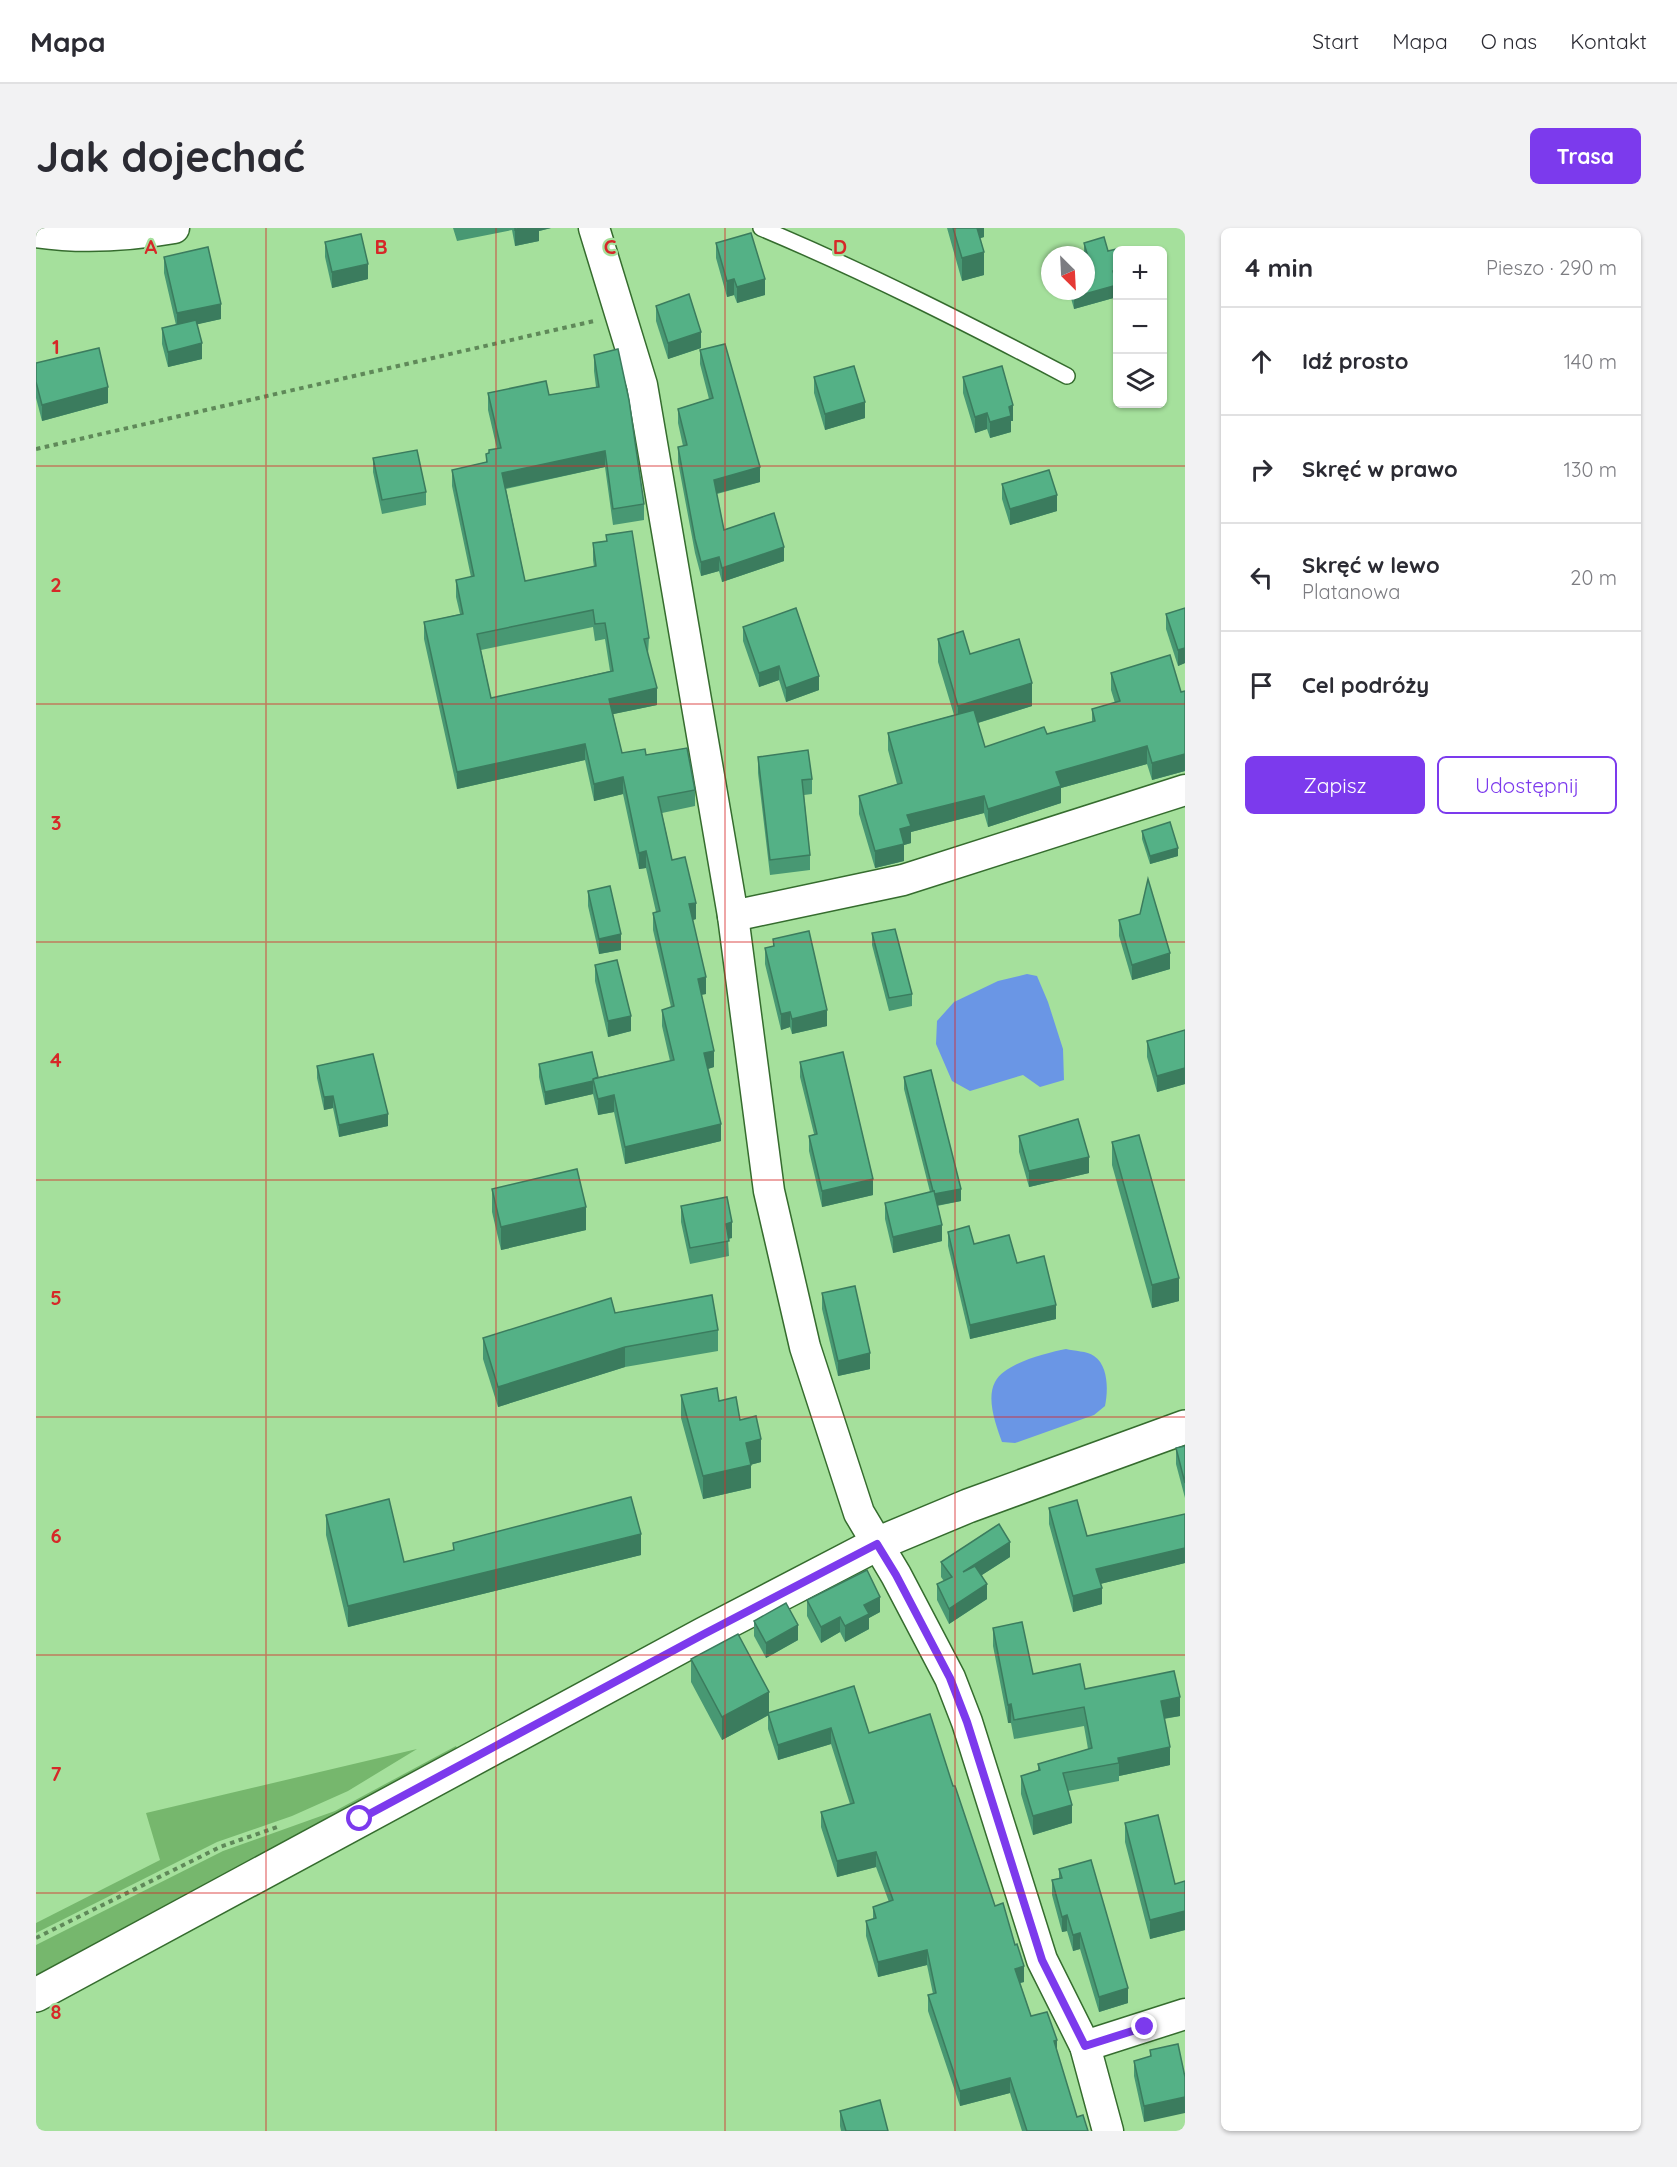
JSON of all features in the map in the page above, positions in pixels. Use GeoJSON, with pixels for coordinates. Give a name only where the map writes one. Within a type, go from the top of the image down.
{"type":"FeatureCollection","features":[{"type":"Feature","properties":{"kind":"street"},"geometry":{"type":"LineString","coordinates":[[36,232],[104,236],[174,228]]}},
{"type":"Feature","properties":{"kind":"street"},"geometry":{"type":"LineString","coordinates":[[594,228],[642,385],[733,916],[769,1191],[805,1347],[859,1513],[896,1575],[950,1678],[967,1722],[1042,1960],[1085,2046],[1108,2131]]}},
{"type":"Feature","properties":{"kind":"street"},"geometry":{"type":"LineString","coordinates":[[733,916],[903,880],[1185,789]]}},
{"type":"Feature","properties":{"kind":"street"},"geometry":{"type":"LineString","coordinates":[[36,1995],[684,1645],[877,1544],[989,1498],[1185,1427]]}},
{"type":"Feature","properties":{"kind":"street"},"geometry":{"type":"LineString","coordinates":[[1085,2046],[1185,2014]]}},
{"type":"Feature","properties":{"kind":"lane"},"geometry":{"type":"LineString","coordinates":[[761,228],[951,315],[1067,376]]}},
{"type":"Feature","properties":{"kind":"path"},"geometry":{"type":"LineString","coordinates":[[36,449],[621,315]]}},
{"type":"Feature","properties":{"kind":"path"},"geometry":{"type":"LineString","coordinates":[[36,1938],[219,1847],[289,1823]]}},
{"type":"Feature","properties":{"kind":"green space"},"geometry":{"type":"Polygon","coordinates":[[[456,1746],[458,1751],[36,1980],[36,1945],[223,1851],[335,1811],[456,1746]]]}},
{"type":"Feature","properties":{"kind":"green space"},"geometry":{"type":"Polygon","coordinates":[[[417,1749],[348,1791],[292,1816],[217,1842],[36,1933],[36,1923],[160,1860],[146,1813],[417,1749]]]}},
{"type":"Feature","properties":{"kind":"water"},"geometry":{"type":"Polygon","coordinates":[[[1027,974],[1037,976],[1048,1002],[1063,1049],[1064,1080],[1040,1087],[1023,1075],[970,1091],[952,1081],[936,1044],[937,1021],[954,1002],[998,981],[1027,974]]]}},
{"type":"Feature","properties":{"kind":"water"},"geometry":{"type":"Polygon","coordinates":[[[1066,1349],[1088,1353],[1099,1360],[1106,1380],[1105,1406],[1094,1415],[1015,1443],[1002,1442],[991,1396],[995,1382],[1000,1375],[1017,1364],[1066,1349]]]}},
{"type":"Feature","properties":{"kind":"building"},"geometry":{"type":"Polygon","coordinates":[[[953,228],[977,228],[984,252],[962,258],[953,228]]]}},
{"type":"Feature","properties":{"kind":"building"},"geometry":{"type":"Polygon","coordinates":[[[751,233],[765,279],[737,287],[734,279],[727,281],[716,243],[751,233]]]}},
{"type":"Feature","properties":{"kind":"building"},"geometry":{"type":"Polygon","coordinates":[[[361,234],[368,264],[332,272],[325,242],[361,234]]]}},
{"type":"Feature","properties":{"kind":"building"},"geometry":{"type":"Polygon","coordinates":[[[1104,237],[1108,251],[1113,250],[1113,286],[1095,291],[1095,246],[1085,246],[1084,243],[1104,237]]]}},
{"type":"Feature","properties":{"kind":"building"},"geometry":{"type":"Polygon","coordinates":[[[208,247],[221,304],[177,313],[164,257],[208,247]]]}},
{"type":"Feature","properties":{"kind":"building"},"geometry":{"type":"Polygon","coordinates":[[[689,294],[701,332],[668,343],[656,306],[689,294]]]}},
{"type":"Feature","properties":{"kind":"building"},"geometry":{"type":"Polygon","coordinates":[[[196,320],[202,343],[168,352],[162,328],[196,320]]]}},
{"type":"Feature","properties":{"kind":"building"},"geometry":{"type":"Polygon","coordinates":[[[725,344],[760,467],[714,480],[724,530],[774,513],[784,547],[722,568],[719,557],[701,562],[678,447],[687,445],[678,409],[713,398],[700,350],[725,344]]]}},
{"type":"Feature","properties":{"kind":"building"},"geometry":{"type":"Polygon","coordinates":[[[99,348],[108,387],[42,405],[36,382],[36,363],[99,348]]]}},
{"type":"Feature","properties":{"kind":"building"},"geometry":{"type":"Polygon","coordinates":[[[618,349],[629,400],[644,504],[613,509],[605,451],[502,473],[525,581],[596,566],[593,543],[607,541],[606,535],[632,531],[649,638],[644,639],[657,688],[609,699],[622,753],[645,749],[646,755],[687,748],[695,790],[658,797],[672,860],[685,857],[696,903],[689,904],[706,977],[698,979],[714,1051],[704,1053],[721,1124],[625,1147],[614,1095],[598,1099],[593,1079],[674,1060],[662,1010],[674,1006],[653,913],[660,911],[646,851],[639,853],[623,777],[594,784],[585,744],[457,772],[424,622],[463,614],[456,580],[474,576],[452,470],[487,462],[486,454],[489,450],[501,448],[488,393],[546,381],[549,395],[599,387],[594,355],[618,349]],[[593,610],[477,634],[491,698],[613,671],[605,623],[595,624],[593,610]]]}},
{"type":"Feature","properties":{"kind":"building"},"geometry":{"type":"Polygon","coordinates":[[[854,366],[865,402],[825,414],[814,377],[854,366]]]}},
{"type":"Feature","properties":{"kind":"building"},"geometry":{"type":"Polygon","coordinates":[[[1002,366],[1013,405],[1009,407],[1011,416],[990,422],[987,413],[975,417],[963,377],[1002,366]]]}},
{"type":"Feature","properties":{"kind":"building"},"geometry":{"type":"Polygon","coordinates":[[[417,450],[426,492],[382,500],[373,458],[417,450]]]}},
{"type":"Feature","properties":{"kind":"building"},"geometry":{"type":"Polygon","coordinates":[[[1049,470],[1057,495],[1010,509],[1002,484],[1049,470]]]}},
{"type":"Feature","properties":{"kind":"building"},"geometry":{"type":"Polygon","coordinates":[[[796,608],[819,676],[786,688],[779,666],[759,673],[743,627],[796,608]]]}},
{"type":"Feature","properties":{"kind":"building"},"geometry":{"type":"Polygon","coordinates":[[[1185,608],[1185,648],[1178,650],[1166,614],[1185,608]]]}},
{"type":"Feature","properties":{"kind":"building"},"geometry":{"type":"Polygon","coordinates":[[[963,631],[970,654],[1019,639],[1032,683],[958,706],[938,639],[963,631]]]}},
{"type":"Feature","properties":{"kind":"building"},"geometry":{"type":"Polygon","coordinates":[[[1170,655],[1181,692],[1185,691],[1185,754],[1152,763],[1147,746],[1056,772],[1061,786],[988,809],[984,796],[907,815],[911,826],[900,829],[904,844],[875,851],[859,796],[902,783],[888,733],[974,710],[985,747],[1044,727],[1047,734],[1095,721],[1092,709],[1120,701],[1111,673],[1170,655]]]}},
{"type":"Feature","properties":{"kind":"building"},"geometry":{"type":"Polygon","coordinates":[[[808,750],[812,779],[802,780],[810,855],[770,860],[758,757],[808,750]]]}},
{"type":"Feature","properties":{"kind":"building"},"geometry":{"type":"Polygon","coordinates":[[[1170,822],[1178,848],[1150,856],[1142,831],[1170,822]]]}},
{"type":"Feature","properties":{"kind":"building"},"geometry":{"type":"Polygon","coordinates":[[[1148,879],[1170,953],[1132,965],[1119,920],[1140,914],[1148,879]]]}},
{"type":"Feature","properties":{"kind":"building"},"geometry":{"type":"Polygon","coordinates":[[[610,886],[621,934],[599,939],[588,891],[610,886]]]}},
{"type":"Feature","properties":{"kind":"building"},"geometry":{"type":"Polygon","coordinates":[[[895,929],[912,994],[889,998],[872,933],[895,929]]]}},
{"type":"Feature","properties":{"kind":"building"},"geometry":{"type":"Polygon","coordinates":[[[809,931],[827,1010],[792,1019],[790,1012],[781,1014],[765,948],[774,946],[773,939],[809,931]]]}},
{"type":"Feature","properties":{"kind":"building"},"geometry":{"type":"Polygon","coordinates":[[[617,960],[631,1016],[608,1021],[595,965],[617,960]]]}},
{"type":"Feature","properties":{"kind":"building"},"geometry":{"type":"Polygon","coordinates":[[[1185,1030],[1185,1068],[1157,1076],[1147,1041],[1185,1030]]]}},
{"type":"Feature","properties":{"kind":"building"},"geometry":{"type":"Polygon","coordinates":[[[592,1052],[598,1077],[593,1081],[545,1092],[539,1064],[592,1052]]]}},
{"type":"Feature","properties":{"kind":"building"},"geometry":{"type":"Polygon","coordinates":[[[843,1052],[873,1179],[822,1191],[809,1136],[817,1134],[800,1062],[843,1052]]]}},
{"type":"Feature","properties":{"kind":"building"},"geometry":{"type":"Polygon","coordinates":[[[373,1054],[388,1114],[339,1125],[333,1096],[324,1097],[317,1066],[373,1054]]]}},
{"type":"Feature","properties":{"kind":"building"},"geometry":{"type":"Polygon","coordinates":[[[931,1070],[961,1189],[934,1194],[904,1077],[931,1070]]]}},
{"type":"Feature","properties":{"kind":"building"},"geometry":{"type":"Polygon","coordinates":[[[1078,1119],[1089,1157],[1029,1171],[1019,1136],[1078,1119]]]}},
{"type":"Feature","properties":{"kind":"building"},"geometry":{"type":"Polygon","coordinates":[[[1139,1135],[1179,1278],[1152,1285],[1112,1142],[1139,1135]]]}},
{"type":"Feature","properties":{"kind":"building"},"geometry":{"type":"Polygon","coordinates":[[[577,1169],[586,1207],[501,1227],[492,1189],[577,1169]]]}},
{"type":"Feature","properties":{"kind":"building"},"geometry":{"type":"Polygon","coordinates":[[[934,1191],[942,1225],[893,1237],[885,1203],[934,1191]]]}},
{"type":"Feature","properties":{"kind":"building"},"geometry":{"type":"Polygon","coordinates":[[[727,1197],[732,1222],[726,1224],[729,1241],[690,1248],[681,1206],[727,1197]]]}},
{"type":"Feature","properties":{"kind":"building"},"geometry":{"type":"Polygon","coordinates":[[[969,1226],[974,1244],[1009,1235],[1017,1263],[1044,1256],[1056,1305],[970,1325],[948,1232],[969,1226]]]}},
{"type":"Feature","properties":{"kind":"building"},"geometry":{"type":"Polygon","coordinates":[[[855,1286],[870,1353],[838,1361],[822,1293],[855,1286]]]}},
{"type":"Feature","properties":{"kind":"building"},"geometry":{"type":"Polygon","coordinates":[[[712,1295],[718,1330],[625,1347],[498,1387],[483,1338],[611,1298],[615,1313],[712,1295]]]}},
{"type":"Feature","properties":{"kind":"building"},"geometry":{"type":"Polygon","coordinates":[[[717,1388],[719,1401],[736,1397],[740,1420],[756,1416],[761,1439],[746,1443],[751,1465],[703,1476],[681,1395],[717,1388]]]}},
{"type":"Feature","properties":{"kind":"building"},"geometry":{"type":"Polygon","coordinates":[[[1185,1446],[1185,1483],[1176,1448],[1185,1446]]]}},
{"type":"Feature","properties":{"kind":"building"},"geometry":{"type":"Polygon","coordinates":[[[631,1497],[641,1534],[348,1606],[326,1515],[389,1499],[404,1562],[454,1550],[453,1543],[631,1497]]]}},
{"type":"Feature","properties":{"kind":"building"},"geometry":{"type":"Polygon","coordinates":[[[1077,1500],[1087,1536],[1185,1514],[1185,1548],[1096,1569],[1102,1588],[1073,1596],[1049,1508],[1077,1500]]]}},
{"type":"Feature","properties":{"kind":"building"},"geometry":{"type":"Polygon","coordinates":[[[999,1524],[1010,1542],[963,1572],[975,1566],[987,1584],[949,1609],[937,1584],[952,1577],[941,1562],[999,1524]]]}},
{"type":"Feature","properties":{"kind":"building"},"geometry":{"type":"Polygon","coordinates":[[[867,1570],[880,1597],[864,1605],[869,1614],[845,1626],[840,1617],[821,1627],[807,1600],[867,1570]]]}},
{"type":"Feature","properties":{"kind":"building"},"geometry":{"type":"Polygon","coordinates":[[[786,1603],[798,1625],[766,1643],[754,1621],[786,1603]]]}},
{"type":"Feature","properties":{"kind":"building"},"geometry":{"type":"Polygon","coordinates":[[[1022,1622],[1033,1674],[1080,1664],[1085,1689],[1174,1671],[1180,1697],[1161,1701],[1170,1747],[1118,1758],[1119,1763],[1063,1773],[1072,1805],[1033,1816],[1021,1776],[1040,1770],[1038,1764],[1092,1748],[1084,1707],[1014,1720],[1011,1704],[1008,1705],[993,1628],[1022,1622]]]}},
{"type":"Feature","properties":{"kind":"building"},"geometry":{"type":"Polygon","coordinates":[[[738,1634],[769,1692],[722,1717],[691,1659],[738,1634]]]}},
{"type":"Feature","properties":{"kind":"building"},"geometry":{"type":"Polygon","coordinates":[[[854,1686],[869,1733],[930,1714],[995,1906],[1003,1903],[1015,1945],[1017,1944],[1024,1966],[1015,1969],[1031,2016],[1047,2012],[1057,2040],[1054,2041],[1077,2117],[1083,2115],[1088,2131],[1027,2131],[1010,2078],[960,2091],[928,1995],[936,1993],[927,1950],[878,1962],[866,1921],[876,1918],[873,1907],[893,1900],[876,1852],[837,1861],[821,1812],[854,1803],[831,1728],[778,1745],[768,1713],[854,1686]]]}},
{"type":"Feature","properties":{"kind":"building"},"geometry":{"type":"Polygon","coordinates":[[[1158,1815],[1175,1884],[1185,1881],[1185,1911],[1150,1920],[1125,1823],[1158,1815]]]}},
{"type":"Feature","properties":{"kind":"building"},"geometry":{"type":"Polygon","coordinates":[[[1091,1860],[1128,1988],[1099,1997],[1080,1933],[1073,1935],[1067,1915],[1062,1917],[1052,1880],[1062,1878],[1059,1869],[1091,1860]]]}},
{"type":"Feature","properties":{"kind":"building"},"geometry":{"type":"Polygon","coordinates":[[[1178,2044],[1185,2077],[1185,2097],[1144,2106],[1134,2061],[1151,2056],[1150,2050],[1178,2044]]]}},
{"type":"Feature","properties":{"kind":"building"},"geometry":{"type":"Polygon","coordinates":[[[880,2100],[888,2131],[846,2131],[840,2111],[880,2100]]]}},
{"type":"Feature","properties":{"kind":"route"},"geometry":{"type":"LineString","coordinates":[[360,1819],[877,1544],[896,1575],[950,1678],[967,1722],[1042,1960],[1085,2046],[1145,2027]]}}]}
